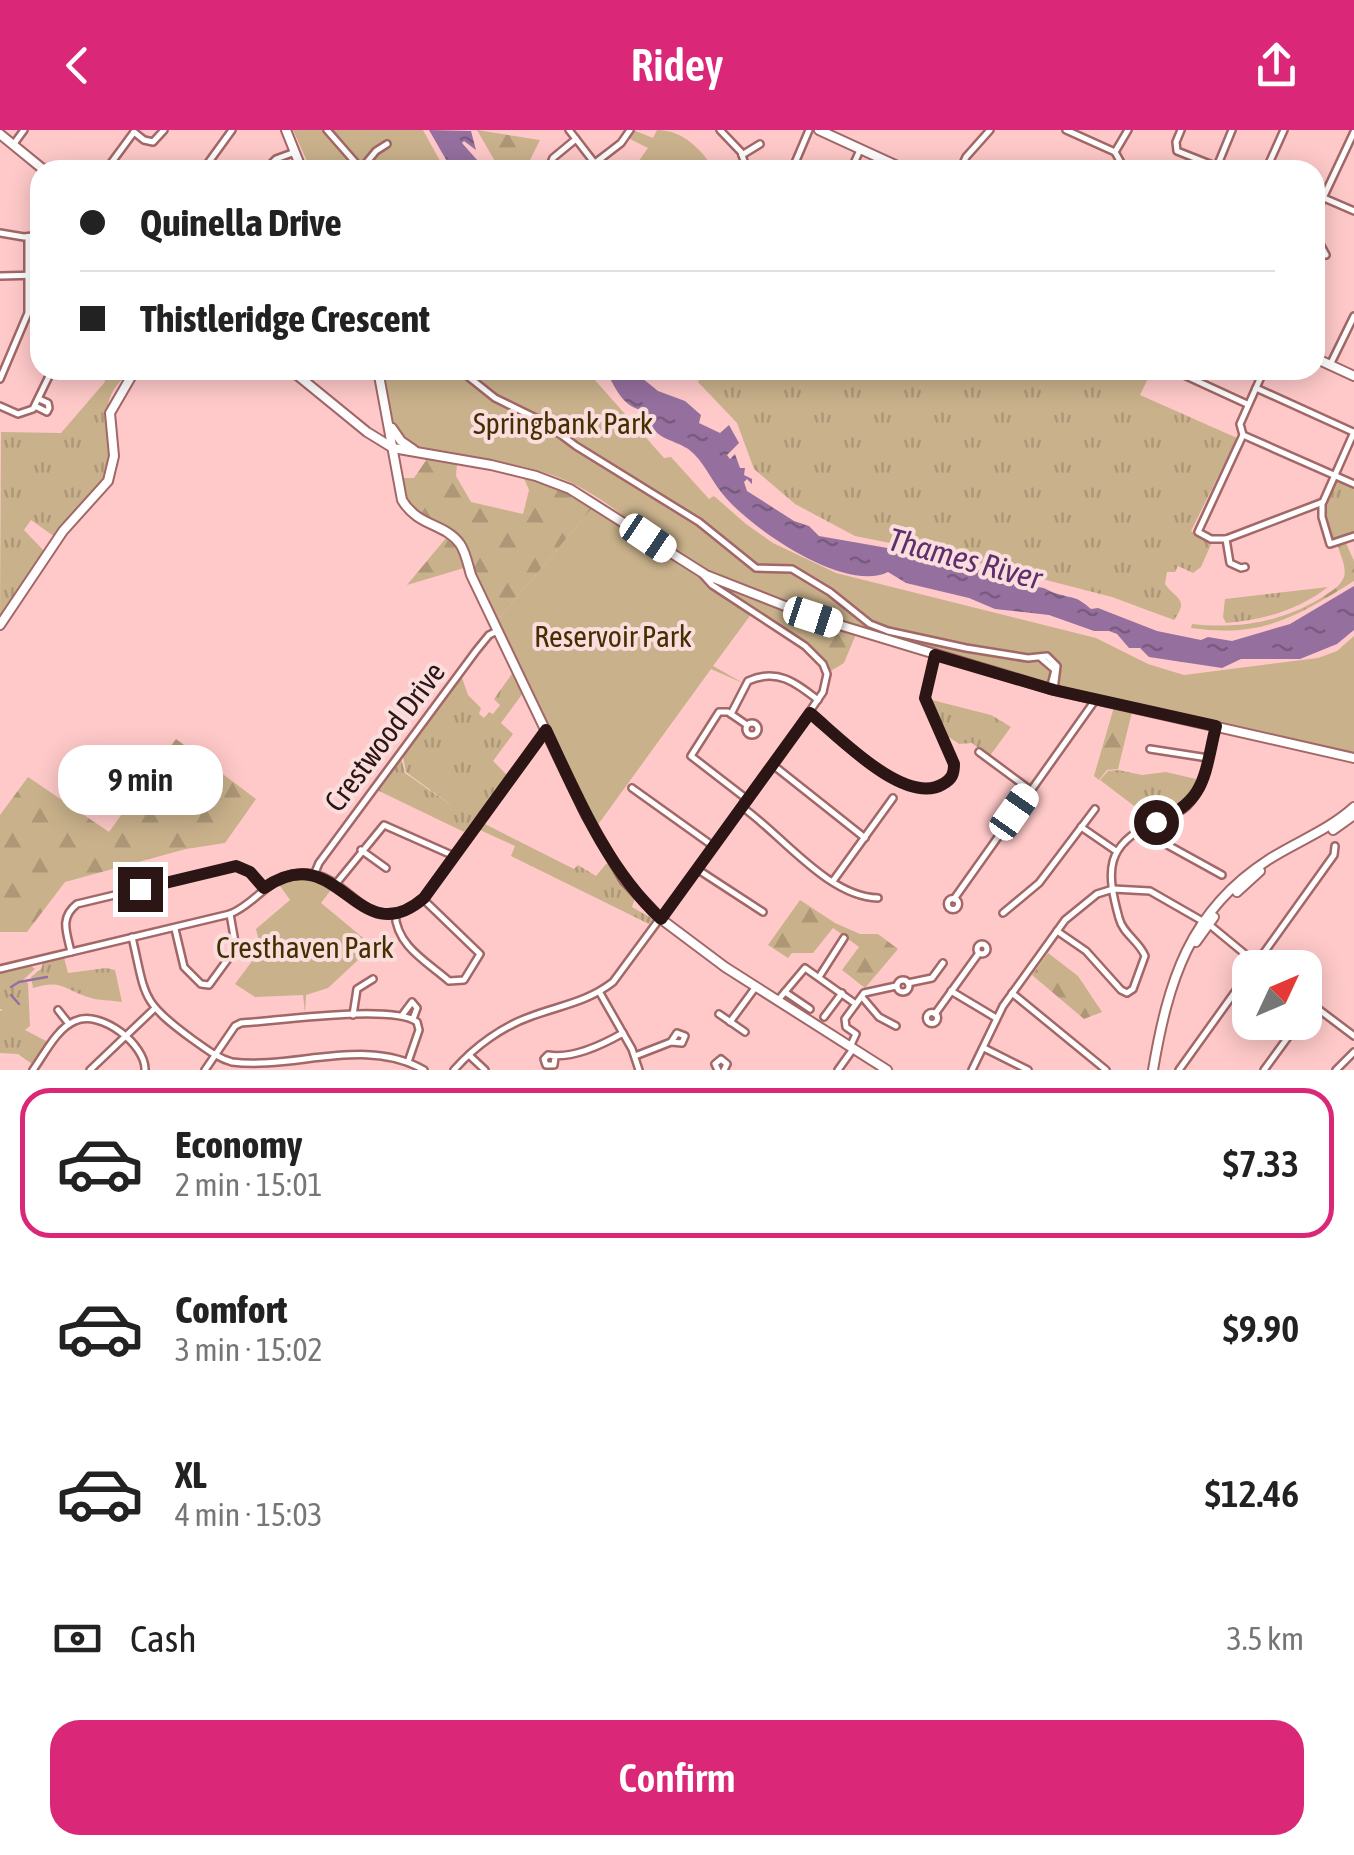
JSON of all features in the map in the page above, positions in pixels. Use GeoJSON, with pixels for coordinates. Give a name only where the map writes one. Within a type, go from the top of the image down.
{"type":"FeatureCollection","features":[{"type":"Feature","properties":{"kind":"main road"},"geometry":{"type":"LineString","coordinates":[[286,130],[298,160]]}},
{"type":"Feature","properties":{"kind":"main road"},"geometry":{"type":"LineString","coordinates":[[819,130],[885,160]]}},
{"type":"Feature","properties":{"kind":"main road"},"geometry":{"type":"LineString","coordinates":[[0,134],[32,160]]}},
{"type":"Feature","properties":{"kind":"main road"},"geometry":{"type":"LineString","coordinates":[[1325,363],[1354,376]]}},
{"type":"Feature","properties":{"kind":"main road"},"geometry":{"type":"LineString","coordinates":[[0,625],[63,531],[108,481],[114,456],[110,413],[129,380]]}},
{"type":"Feature","properties":{"kind":"main road"},"geometry":{"type":"LineString","coordinates":[[302,380],[366,432],[395,465]]}},
{"type":"Feature","properties":{"kind":"main road"},"geometry":{"type":"LineString","coordinates":[[380,380],[405,506],[460,544],[546,730],[624,880],[661,919],[756,988],[887,1070]]}},
{"type":"Feature","properties":{"kind":"main road"},"geometry":{"type":"LineString","coordinates":[[386,405],[397,437],[410,448],[430,455]]}},
{"type":"Feature","properties":{"kind":"main road"},"geometry":{"type":"LineString","coordinates":[[366,432],[382,440],[390,433]]}},
{"type":"Feature","properties":{"kind":"main road"},"geometry":{"type":"LineString","coordinates":[[366,432],[392,448],[536,476],[570,488],[701,572],[813,617],[1052,689],[1354,758]]}},
{"type":"Feature","properties":{"kind":"main road"},"geometry":{"type":"LineString","coordinates":[[395,465],[406,451]]}},
{"type":"Feature","properties":{"kind":"main road"},"geometry":{"type":"LineString","coordinates":[[1155,1070],[1170,987],[1179,961],[1206,923],[1249,874],[1334,824],[1354,807]]}},
{"type":"Feature","properties":{"kind":"main road"},"geometry":{"type":"LineString","coordinates":[[1206,923],[1262,870],[1354,816]]}},
{"type":"Feature","properties":{"kind":"street"},"geometry":{"type":"LineString","coordinates":[[13,145],[24,130]]}},
{"type":"Feature","properties":{"kind":"street"},"geometry":{"type":"LineString","coordinates":[[113,160],[133,131],[153,142],[164,130]]}},
{"type":"Feature","properties":{"kind":"street"},"geometry":{"type":"LineString","coordinates":[[210,160],[232,130]]}},
{"type":"Feature","properties":{"kind":"street"},"geometry":{"type":"LineString","coordinates":[[327,130],[352,160]]}},
{"type":"Feature","properties":{"kind":"street"},"geometry":{"type":"LineString","coordinates":[[569,130],[593,160]]}},
{"type":"Feature","properties":{"kind":"street"},"geometry":{"type":"LineString","coordinates":[[599,160],[621,143],[630,130]]}},
{"type":"Feature","properties":{"kind":"street"},"geometry":{"type":"LineString","coordinates":[[720,130],[743,160]]}},
{"type":"Feature","properties":{"kind":"street"},"geometry":{"type":"LineString","coordinates":[[796,160],[809,130]]}},
{"type":"Feature","properties":{"kind":"street"},"geometry":{"type":"LineString","coordinates":[[965,160],[990,130]]}},
{"type":"Feature","properties":{"kind":"street"},"geometry":{"type":"LineString","coordinates":[[1066,130],[1115,152],[1119,160]]}},
{"type":"Feature","properties":{"kind":"street"},"geometry":{"type":"LineString","coordinates":[[1115,152],[1128,130]]}},
{"type":"Feature","properties":{"kind":"street"},"geometry":{"type":"LineString","coordinates":[[1181,130],[1177,151],[1196,160]]}},
{"type":"Feature","properties":{"kind":"street"},"geometry":{"type":"LineString","coordinates":[[1219,160],[1232,130]]}},
{"type":"Feature","properties":{"kind":"street"},"geometry":{"type":"LineString","coordinates":[[1270,160],[1284,130]]}},
{"type":"Feature","properties":{"kind":"street"},"geometry":{"type":"LineString","coordinates":[[1325,196],[1354,133],[1346,130]]}},
{"type":"Feature","properties":{"kind":"street"},"geometry":{"type":"LineString","coordinates":[[553,160],[576,140]]}},
{"type":"Feature","properties":{"kind":"street"},"geometry":{"type":"LineString","coordinates":[[369,160],[388,144]]}},
{"type":"Feature","properties":{"kind":"street"},"geometry":{"type":"LineString","coordinates":[[742,155],[760,144]]}},
{"type":"Feature","properties":{"kind":"street"},"geometry":{"type":"LineString","coordinates":[[856,160],[861,149]]}},
{"type":"Feature","properties":{"kind":"street"},"geometry":{"type":"LineString","coordinates":[[275,160],[294,152]]}},
{"type":"Feature","properties":{"kind":"street"},"geometry":{"type":"LineString","coordinates":[[1325,198],[1354,211]]}},
{"type":"Feature","properties":{"kind":"street"},"geometry":{"type":"LineString","coordinates":[[0,233],[28,237],[29,275],[28,313],[0,379]]}},
{"type":"Feature","properties":{"kind":"street"},"geometry":{"type":"LineString","coordinates":[[0,276],[29,275]]}},
{"type":"Feature","properties":{"kind":"street"},"geometry":{"type":"LineString","coordinates":[[1330,365],[1354,316]]}},
{"type":"Feature","properties":{"kind":"street"},"geometry":{"type":"LineString","coordinates":[[0,406],[18,414],[37,402],[47,380]]}},
{"type":"Feature","properties":{"kind":"street"},"geometry":{"type":"LineString","coordinates":[[474,380],[512,408],[544,422],[699,522],[756,568],[792,570],[830,592],[870,624],[966,648],[1047,656],[1057,666],[1052,689]]}},
{"type":"Feature","properties":{"kind":"street"},"geometry":{"type":"LineString","coordinates":[[1195,380],[1248,404]]}},
{"type":"Feature","properties":{"kind":"street"},"geometry":{"type":"LineString","coordinates":[[1260,380],[1240,424],[1243,435],[1198,532],[1211,540],[1226,539],[1322,502]]}},
{"type":"Feature","properties":{"kind":"street"},"geometry":{"type":"LineString","coordinates":[[1256,388],[1354,432],[1322,502],[1330,544],[1354,536]]}},
{"type":"Feature","properties":{"kind":"street"},"geometry":{"type":"LineString","coordinates":[[1243,435],[1354,484]]}},
{"type":"Feature","properties":{"kind":"street"},"geometry":{"type":"LineString","coordinates":[[1226,539],[1230,563],[1245,567]]}},
{"type":"Feature","properties":{"kind":"street"},"geometry":{"type":"LineString","coordinates":[[454,1070],[514,1023],[579,1003],[599,992],[628,964],[810,713],[828,682],[814,654],[712,585],[701,572]]}},
{"type":"Feature","properties":{"kind":"street","name":"Crestwood Drive"},"geometry":{"type":"LineString","coordinates":[[314,874],[476,650],[498,631]]}},
{"type":"Feature","properties":{"kind":"street"},"geometry":{"type":"LineString","coordinates":[[810,713],[892,779],[938,787],[954,773],[954,764],[925,698],[935,655]]}},
{"type":"Feature","properties":{"kind":"street"},"geometry":{"type":"LineString","coordinates":[[732,714],[748,681],[766,676],[786,677],[818,700]]}},
{"type":"Feature","properties":{"kind":"street"},"geometry":{"type":"LineString","coordinates":[[954,899],[1096,700]]}},
{"type":"Feature","properties":{"kind":"street"},"geometry":{"type":"LineString","coordinates":[[747,726],[732,714],[720,712],[691,756],[748,800]]}},
{"type":"Feature","properties":{"kind":"street"},"geometry":{"type":"LineString","coordinates":[[1057,931],[1086,951],[1120,990],[1129,992],[1144,956],[1120,922],[1110,870],[1116,851],[1126,838],[1187,806],[1200,789],[1216,726]]}},
{"type":"Feature","properties":{"kind":"street"},"geometry":{"type":"LineString","coordinates":[[0,969],[230,914],[287,875],[314,874],[370,911],[395,914],[414,907],[546,730]]}},
{"type":"Feature","properties":{"kind":"street"},"geometry":{"type":"LineString","coordinates":[[1150,749],[1208,758]]}},
{"type":"Feature","properties":{"kind":"street"},"geometry":{"type":"LineString","coordinates":[[979,752],[1030,790]]}},
{"type":"Feature","properties":{"kind":"street"},"geometry":{"type":"LineString","coordinates":[[773,765],[865,838]]}},
{"type":"Feature","properties":{"kind":"street"},"geometry":{"type":"LineString","coordinates":[[632,788],[713,846]]}},
{"type":"Feature","properties":{"kind":"street"},"geometry":{"type":"LineString","coordinates":[[833,881],[893,798]]}},
{"type":"Feature","properties":{"kind":"street"},"geometry":{"type":"LineString","coordinates":[[742,807],[810,866],[866,898],[878,898]]}},
{"type":"Feature","properties":{"kind":"street"},"geometry":{"type":"LineString","coordinates":[[1003,912],[1039,882],[1095,808]]}},
{"type":"Feature","properties":{"kind":"street"},"geometry":{"type":"LineString","coordinates":[[1153,823],[1164,843],[1222,875]]}},
{"type":"Feature","properties":{"kind":"street"},"geometry":{"type":"LineString","coordinates":[[335,885],[384,824],[454,856]]}},
{"type":"Feature","properties":{"kind":"street"},"geometry":{"type":"LineString","coordinates":[[1080,826],[1116,851]]}},
{"type":"Feature","properties":{"kind":"street"},"geometry":{"type":"LineString","coordinates":[[1267,950],[1334,854],[1335,846]]}},
{"type":"Feature","properties":{"kind":"street"},"geometry":{"type":"LineString","coordinates":[[362,850],[386,868]]}},
{"type":"Feature","properties":{"kind":"street"},"geometry":{"type":"LineString","coordinates":[[71,952],[64,924],[77,904],[236,866],[250,872],[264,888]]}},
{"type":"Feature","properties":{"kind":"street"},"geometry":{"type":"LineString","coordinates":[[697,868],[764,912]]}},
{"type":"Feature","properties":{"kind":"street"},"geometry":{"type":"LineString","coordinates":[[972,1070],[996,1018],[1057,931],[1080,904],[1113,889],[1150,890],[1206,923],[1236,950]]}},
{"type":"Feature","properties":{"kind":"street"},"geometry":{"type":"LineString","coordinates":[[395,914],[396,930],[402,941],[450,980],[464,980],[480,954],[423,899]]}},
{"type":"Feature","properties":{"kind":"street"},"geometry":{"type":"LineString","coordinates":[[175,928],[184,967],[206,986],[236,948],[230,914]]}},
{"type":"Feature","properties":{"kind":"street"},"geometry":{"type":"LineString","coordinates":[[132,937],[145,996],[154,1009],[216,1056],[272,1067],[378,1057],[408,1062],[424,1070]]}},
{"type":"Feature","properties":{"kind":"street"},"geometry":{"type":"LineString","coordinates":[[819,976],[844,938]]}},
{"type":"Feature","properties":{"kind":"street"},"geometry":{"type":"LineString","coordinates":[[935,1014],[979,953]]}},
{"type":"Feature","properties":{"kind":"street"},"geometry":{"type":"LineString","coordinates":[[838,1070],[856,1034],[844,1023],[862,997],[870,990],[896,986],[901,980],[908,983],[932,978],[943,962]]}},
{"type":"Feature","properties":{"kind":"street"},"geometry":{"type":"LineString","coordinates":[[777,1002],[801,970],[810,970],[854,1002]]}},
{"type":"Feature","properties":{"kind":"street"},"geometry":{"type":"LineString","coordinates":[[352,1015],[356,989],[373,979]]}},
{"type":"Feature","properties":{"kind":"street"},"geometry":{"type":"LineString","coordinates":[[730,1022],[756,988]]}},
{"type":"Feature","properties":{"kind":"street"},"geometry":{"type":"LineString","coordinates":[[951,991],[996,1018]]}},
{"type":"Feature","properties":{"kind":"street"},"geometry":{"type":"LineString","coordinates":[[599,992],[640,1070]]}},
{"type":"Feature","properties":{"kind":"street"},"geometry":{"type":"LineString","coordinates":[[784,992],[810,1009]]}},
{"type":"Feature","properties":{"kind":"street"},"geometry":{"type":"LineString","coordinates":[[824,1017],[842,993]]}},
{"type":"Feature","properties":{"kind":"street"},"geometry":{"type":"LineString","coordinates":[[1012,993],[1106,1070]]}},
{"type":"Feature","properties":{"kind":"street"},"geometry":{"type":"LineString","coordinates":[[862,997],[879,1017],[896,1026]]}},
{"type":"Feature","properties":{"kind":"street"},"geometry":{"type":"LineString","coordinates":[[1179,1070],[1232,998]]}},
{"type":"Feature","properties":{"kind":"street"},"geometry":{"type":"LineString","coordinates":[[402,1016],[412,1002],[418,1008],[413,1019]]}},
{"type":"Feature","properties":{"kind":"street"},"geometry":{"type":"LineString","coordinates":[[90,1070],[154,1009]]}},
{"type":"Feature","properties":{"kind":"street"},"geometry":{"type":"LineString","coordinates":[[58,1010],[68,1024]]}},
{"type":"Feature","properties":{"kind":"street"},"geometry":{"type":"LineString","coordinates":[[1322,1011],[1354,1036]]}},
{"type":"Feature","properties":{"kind":"street"},"geometry":{"type":"LineString","coordinates":[[719,1014],[746,1032]]}},
{"type":"Feature","properties":{"kind":"street"},"geometry":{"type":"LineString","coordinates":[[205,1070],[241,1023],[352,1015],[413,1019],[420,1030],[408,1062]]}},
{"type":"Feature","properties":{"kind":"street"},"geometry":{"type":"LineString","coordinates":[[34,1070],[68,1024],[84,1018],[108,1022],[143,1058],[145,1070]]}},
{"type":"Feature","properties":{"kind":"street"},"geometry":{"type":"LineString","coordinates":[[555,1057],[603,1044],[623,1033]]}},
{"type":"Feature","properties":{"kind":"street"},"geometry":{"type":"LineString","coordinates":[[1264,1070],[1285,1040]]}},
{"type":"Feature","properties":{"kind":"street"},"geometry":{"type":"LineString","coordinates":[[635,1056],[671,1042]]}},
{"type":"Feature","properties":{"kind":"street"},"geometry":{"type":"LineString","coordinates":[[984,1048],[1028,1070]]}},
{"type":"Feature","properties":{"kind":"street"},"geometry":{"type":"LineString","coordinates":[[1336,1070],[1354,1052]]}},
{"type":"Feature","properties":{"kind":"street"},"geometry":{"type":"LineString","coordinates":[[469,1055],[485,1070]]}},
{"type":"Feature","properties":{"kind":"green space"},"geometry":{"type":"Polygon","coordinates":[[[293,130],[423,130],[440,160],[306,160],[293,130]]]}},
{"type":"Feature","properties":{"kind":"green space"},"geometry":{"type":"Polygon","coordinates":[[[477,130],[540,140],[530,160],[494,160],[477,130]]]}},
{"type":"Feature","properties":{"kind":"green space"},"geometry":{"type":"Polygon","coordinates":[[[633,130],[653,138],[657,130],[675,133],[707,160],[640,160],[648,148],[628,138],[633,130]]]}},
{"type":"Feature","properties":{"kind":"green space"},"geometry":{"type":"Polygon","coordinates":[[[122,380],[109,400],[107,411],[111,458],[105,480],[55,537],[31,520],[24,530],[45,552],[0,620],[1,432],[61,433],[104,383],[122,380]]]}},
{"type":"Feature","properties":{"kind":"green space","name":"Springbank Park"},"geometry":{"type":"Polygon","coordinates":[[[384,380],[595,380],[664,458],[671,457],[709,499],[714,496],[773,543],[836,573],[1096,638],[1148,664],[1184,675],[1318,658],[1337,651],[1354,636],[1354,753],[1032,680],[795,607],[699,569],[572,483],[515,465],[416,449],[400,434],[384,380]]]}},
{"type":"Feature","properties":{"kind":"green space"},"geometry":{"type":"Polygon","coordinates":[[[1147,380],[1140,395],[1237,438],[1191,531],[1212,542],[1201,567],[1193,573],[1178,566],[1175,572],[1167,572],[1165,584],[1181,603],[1174,620],[1112,597],[945,554],[855,536],[795,504],[754,469],[737,423],[698,382],[1147,380]]]}},
{"type":"Feature","properties":{"kind":"green space"},"geometry":{"type":"Polygon","coordinates":[[[427,459],[457,464],[456,476],[471,502],[523,514],[529,490],[523,476],[562,488],[595,505],[496,622],[464,541],[447,528],[419,517],[406,497],[403,478],[414,478],[427,459]]]}},
{"type":"Feature","properties":{"kind":"green space"},"geometry":{"type":"Polygon","coordinates":[[[1339,481],[1354,487],[1354,534],[1333,541],[1325,512],[1333,483],[1339,481]]]}},
{"type":"Feature","properties":{"kind":"green space","name":"Reservoir Park"},"geometry":{"type":"Polygon","coordinates":[[[595,505],[752,613],[713,666],[745,684],[711,669],[597,826],[496,622],[595,505]]]}},
{"type":"Feature","properties":{"kind":"green space"},"geometry":{"type":"Polygon","coordinates":[[[446,538],[457,548],[464,568],[407,585],[446,538]]]}},
{"type":"Feature","properties":{"kind":"green space"},"geometry":{"type":"Polygon","coordinates":[[[1346,543],[1354,561],[1354,581],[1314,605],[1259,627],[1191,628],[1192,624],[1226,626],[1258,622],[1321,598],[1344,577],[1338,546],[1346,543]]]}},
{"type":"Feature","properties":{"kind":"green space","name":"Reservoir Park"},"geometry":{"type":"Polygon","coordinates":[[[712,581],[856,634],[844,663],[829,672],[810,646],[712,581]]]}},
{"type":"Feature","properties":{"kind":"green space"},"geometry":{"type":"Polygon","coordinates":[[[1328,587],[1293,608],[1267,616],[1226,623],[1223,617],[1225,599],[1328,587]]]}},
{"type":"Feature","properties":{"kind":"green space"},"geometry":{"type":"Polygon","coordinates":[[[514,671],[523,693],[501,723],[513,734],[493,761],[507,775],[464,832],[377,790],[401,758],[405,773],[455,808],[406,772],[403,757],[461,675],[468,695],[481,708],[479,714],[484,718],[500,705],[494,699],[514,671]]]}},
{"type":"Feature","properties":{"kind":"green space"},"geometry":{"type":"Polygon","coordinates":[[[928,699],[991,715],[1011,727],[989,757],[972,743],[959,744],[946,738],[928,699]]]}},
{"type":"Feature","properties":{"kind":"green space"},"geometry":{"type":"Polygon","coordinates":[[[1114,707],[1132,712],[1118,769],[1107,770],[1099,780],[1094,776],[1114,707]]]}},
{"type":"Feature","properties":{"kind":"green space"},"geometry":{"type":"Polygon","coordinates":[[[176,739],[256,799],[225,843],[186,849],[65,882],[27,932],[0,932],[0,815],[28,777],[109,832],[176,739]]]}},
{"type":"Feature","properties":{"kind":"green space"},"geometry":{"type":"Polygon","coordinates":[[[420,759],[471,796],[461,811],[409,774],[420,759]]]}},
{"type":"Feature","properties":{"kind":"green space"},"geometry":{"type":"Polygon","coordinates":[[[1108,771],[1142,775],[1166,772],[1200,780],[1189,802],[1154,821],[1100,780],[1108,771]]]}},
{"type":"Feature","properties":{"kind":"green space"},"geometry":{"type":"Polygon","coordinates":[[[485,824],[596,876],[611,863],[635,898],[632,907],[653,919],[649,924],[511,856],[515,846],[480,830],[485,824]]]}},
{"type":"Feature","properties":{"kind":"green space","name":"Cresthaven Park"},"geometry":{"type":"Polygon","coordinates":[[[315,876],[334,886],[321,903],[373,946],[328,988],[306,995],[305,1013],[303,995],[255,997],[235,984],[261,949],[256,929],[290,900],[276,880],[315,876]]]}},
{"type":"Feature","properties":{"kind":"green space"},"geometry":{"type":"Polygon","coordinates":[[[800,900],[835,923],[860,934],[878,934],[898,949],[865,988],[842,970],[859,947],[833,928],[813,953],[792,953],[788,958],[768,945],[800,900]]]}},
{"type":"Feature","properties":{"kind":"green space"},"geometry":{"type":"Polygon","coordinates":[[[1048,953],[1078,976],[1102,1012],[1084,1019],[1032,975],[1048,953]]]}},
{"type":"Feature","properties":{"kind":"green space"},"geometry":{"type":"Polygon","coordinates":[[[64,957],[68,973],[115,970],[122,1002],[92,998],[57,985],[33,988],[31,977],[43,963],[64,957]]]}},
{"type":"Feature","properties":{"kind":"green space"},"geometry":{"type":"Polygon","coordinates":[[[31,966],[35,969],[23,980],[28,983],[30,1026],[25,1030],[48,1042],[32,1064],[18,1054],[0,1053],[0,973],[31,966]]]}},
{"type":"Feature","properties":{"kind":"water"},"geometry":{"type":"Polygon","coordinates":[[[429,130],[471,131],[476,150],[462,143],[477,160],[446,160],[429,130]]]}},
{"type":"Feature","properties":{"kind":"water"},"geometry":{"type":"Polygon","coordinates":[[[611,380],[644,380],[658,391],[685,401],[701,415],[699,423],[720,433],[729,425],[739,443],[727,455],[730,459],[735,454],[740,468],[745,468],[744,475],[752,479],[752,484],[747,479],[744,482],[747,491],[794,521],[809,526],[819,536],[950,559],[1075,598],[1091,609],[1098,608],[1157,631],[1201,640],[1208,637],[1232,641],[1290,624],[1354,586],[1354,630],[1337,644],[1300,659],[1241,659],[1222,668],[1149,657],[1140,648],[1129,648],[1109,631],[1094,631],[1049,615],[995,609],[969,598],[906,583],[888,572],[870,576],[848,574],[801,555],[757,526],[721,493],[694,454],[658,434],[642,410],[624,400],[611,380]]]}},
{"type":"Feature","properties":{"kind":"waterway"},"geometry":{"type":"LineString","coordinates":[[11,987],[47,977]]}},
{"type":"Feature","properties":{"kind":"waterway"},"geometry":{"type":"LineString","coordinates":[[11,995],[19,1004]]}},
{"type":"Feature","properties":{"kind":"route"},"geometry":{"type":"LineString","coordinates":[[140,889],[236,866],[250,872],[264,888],[287,875],[314,874],[326,878],[370,911],[401,913],[424,898],[546,730],[608,854],[640,900],[661,919],[810,713],[892,779],[927,788],[948,781],[954,764],[925,698],[935,655],[1054,690],[1216,726],[1200,789],[1178,813],[1156,822]]}},
{"type":"Feature","properties":{"kind":"water label","name":"Thames River"},"geometry":{"type":"Point","coordinates":[965,559]}}]}
